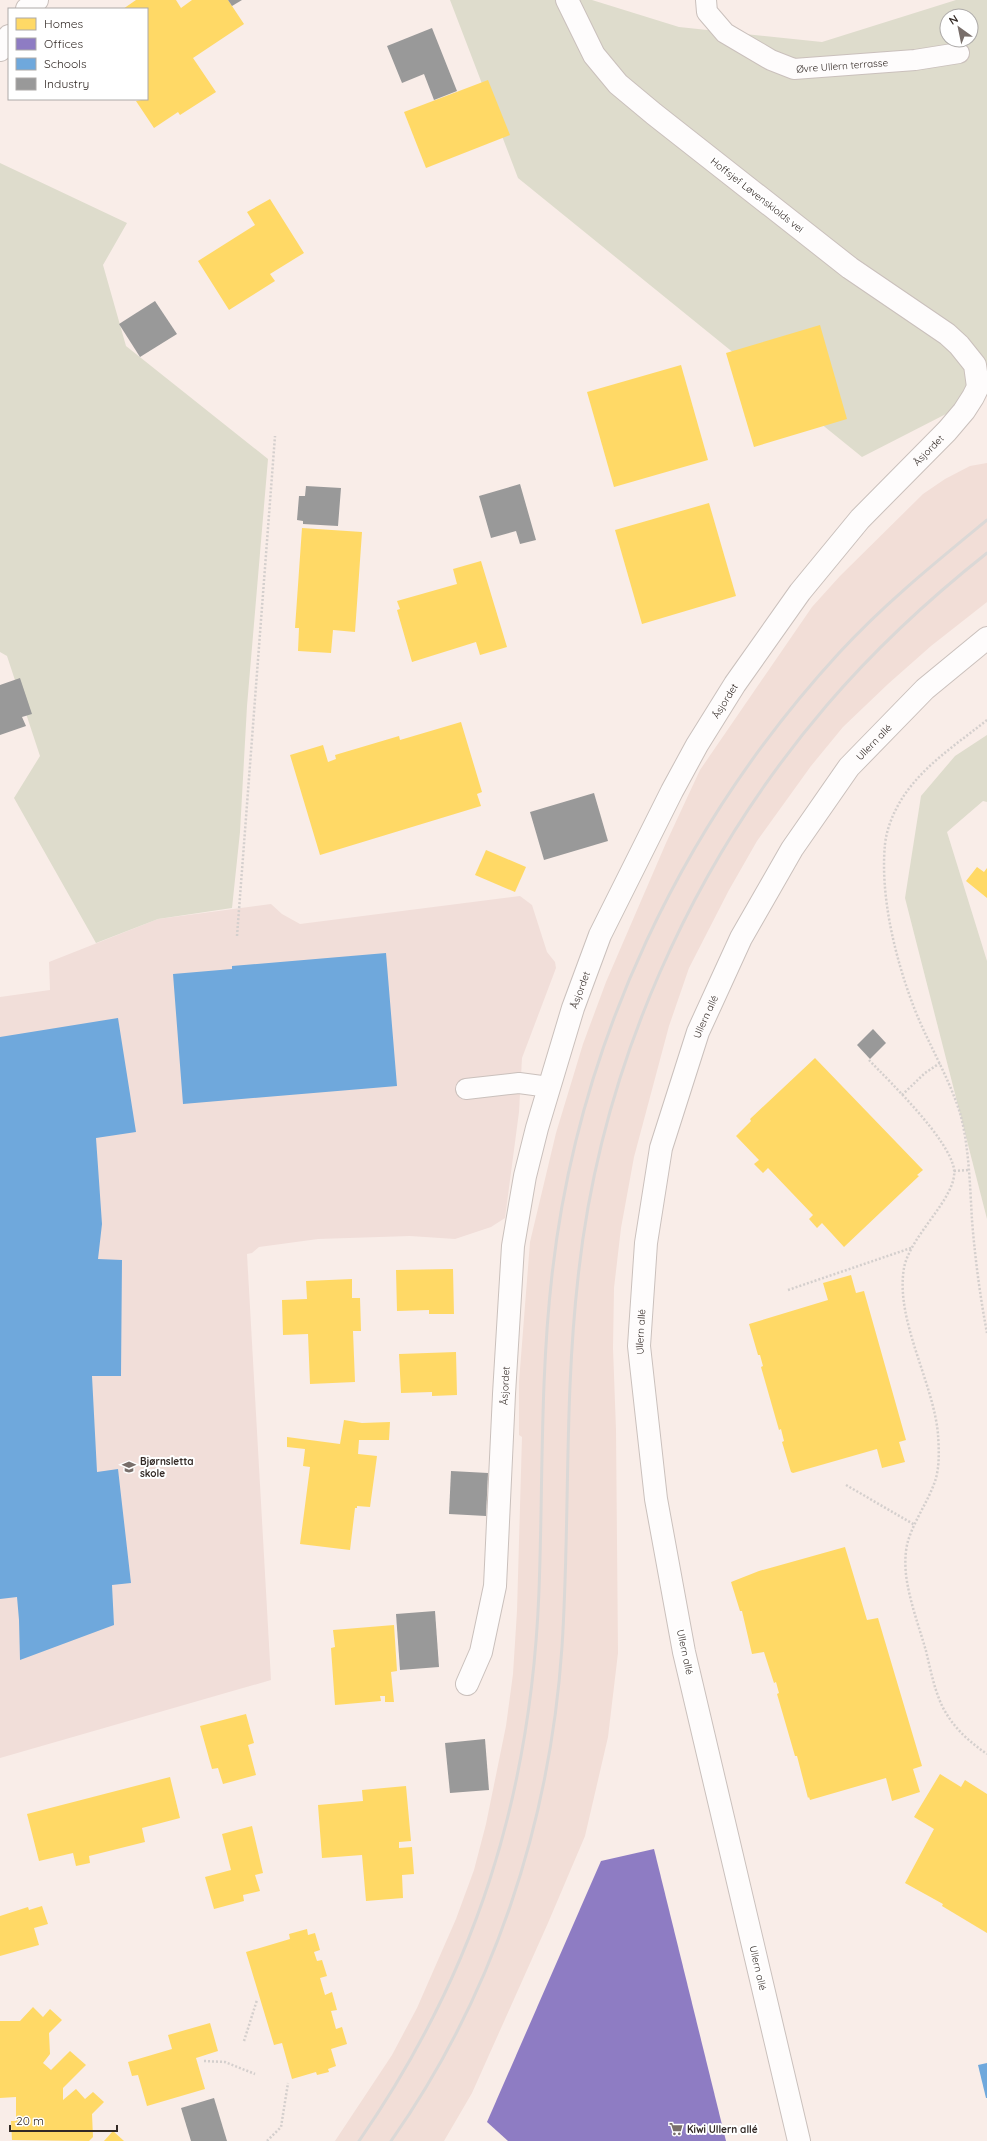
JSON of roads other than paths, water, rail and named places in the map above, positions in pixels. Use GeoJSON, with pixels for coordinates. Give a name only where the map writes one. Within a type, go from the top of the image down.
{"type":"FeatureCollection","features":[{"type":"Feature","properties":{"kind":"street"},"geometry":{"type":"LineString","coordinates":[[29,8],[37,0]]}},
{"type":"Feature","properties":{"kind":"street","name":"Hoffsjef Løvenskiolds vei"},"geometry":{"type":"LineString","coordinates":[[567,0],[594,55],[618,84],[850,268],[947,334],[959,345],[975,365]]}},
{"type":"Feature","properties":{"kind":"street"},"geometry":{"type":"LineString","coordinates":[[0,50],[8,38]]}},
{"type":"Feature","properties":{"kind":"street","name":"Åsjordet"},"geometry":{"type":"LineString","coordinates":[[467,1684],[481,1652],[495,1586],[503,1399],[513,1246],[526,1171],[573,1008],[600,935],[672,791],[697,745],[766,639],[800,592],[860,520],[964,411],[978,387],[975,365]]}},
{"type":"Feature","properties":{"kind":"street","name":"Ullern allé"},"geometry":{"type":"LineString","coordinates":[[799,2141],[684,1652],[656,1499],[639,1346],[646,1243],[661,1148],[698,1032],[741,938],[792,849],[848,767],[925,689],[987,638]]}},
{"type":"Feature","properties":{"kind":"lane","name":"Øvre Ullern terrasse"},"geometry":{"type":"LineString","coordinates":[[706,0],[707,12],[725,33],[771,60],[794,69],[915,60],[959,53]]}},
{"type":"Feature","properties":{"kind":"lane"},"geometry":{"type":"LineString","coordinates":[[466,1089],[519,1083],[549,1087]]}},
{"type":"Feature","properties":{"kind":"railway"},"geometry":{"type":"LineString","coordinates":[[359,2141],[400,2077],[435,2013],[465,1947],[490,1880],[509,1811],[524,1740],[534,1667],[539,1591],[545,1354],[552,1275],[565,1189],[586,1104],[613,1021],[646,941],[686,864],[732,790],[783,719],[839,653],[874,617],[987,520]]}},
{"type":"Feature","properties":{"kind":"railway"},"geometry":{"type":"LineString","coordinates":[[391,2141],[427,2085],[459,2028],[487,1968],[510,1906],[530,1843],[545,1778],[555,1713],[562,1647],[566,1555],[569,1416],[578,1278],[589,1200],[607,1123],[631,1047],[660,973],[694,901],[734,832],[778,767],[827,705],[883,644],[944,588],[987,553]]}},
{"type":"Feature","properties":{"kind":"place","name":"Bjørnsletta skole"},"geometry":{"type":"Point","coordinates":[129,1467]}},
{"type":"Feature","properties":{"kind":"place","name":"Kiwi Ullern allé"},"geometry":{"type":"Point","coordinates":[676,2129]}}]}
